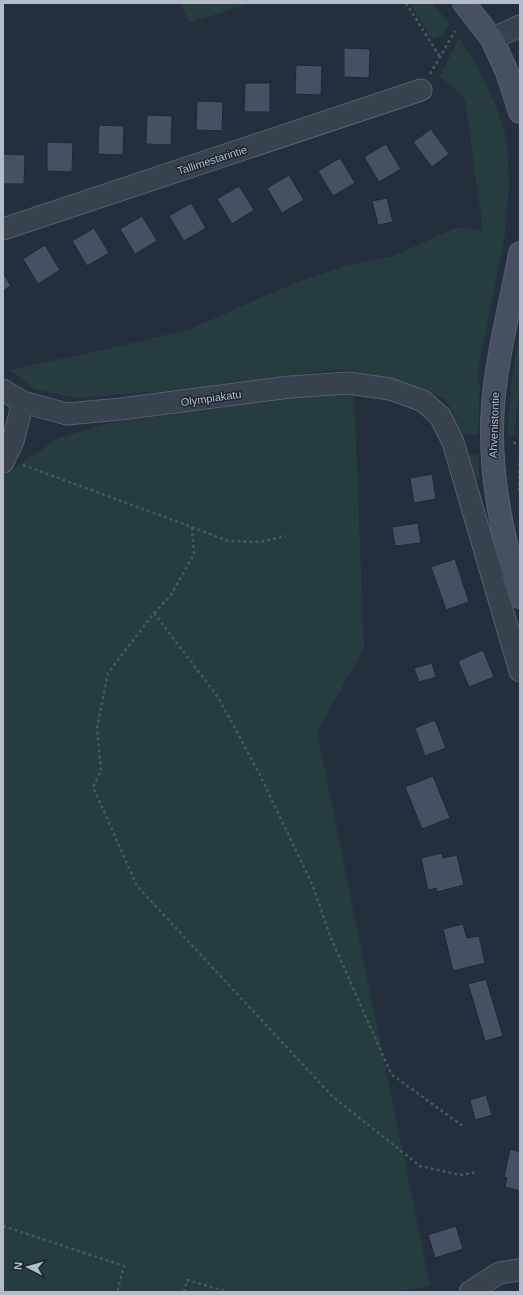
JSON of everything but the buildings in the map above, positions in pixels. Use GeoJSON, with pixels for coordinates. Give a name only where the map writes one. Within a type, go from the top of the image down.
{"type":"FeatureCollection","features":[{"type":"Feature","properties":{"kind":"main road"},"geometry":{"type":"LineString","coordinates":[[464,3],[492,39],[507,72],[520,112]]}},
{"type":"Feature","properties":{"kind":"main road","name":"Ahvenistontie"},"geometry":{"type":"LineString","coordinates":[[520,253],[494,398],[492,442],[495,491],[503,533],[520,597]]}},
{"type":"Feature","properties":{"kind":"street"},"geometry":{"type":"LineString","coordinates":[[492,39],[520,26]]}},
{"type":"Feature","properties":{"kind":"street","name":"Tallimestarintie"},"geometry":{"type":"LineString","coordinates":[[3,229],[421,90]]}},
{"type":"Feature","properties":{"kind":"street","name":"Olympiakatu"},"geometry":{"type":"LineString","coordinates":[[3,390],[23,402],[67,414],[121,409],[290,387],[348,383],[390,389],[423,401],[440,416],[453,442],[520,671]]}},
{"type":"Feature","properties":{"kind":"street"},"geometry":{"type":"LineString","coordinates":[[4,461],[17,430],[23,402]]}},
{"type":"Feature","properties":{"kind":"street"},"geometry":{"type":"LineString","coordinates":[[470,1292],[499,1273],[520,1270]]}},
{"type":"Feature","properties":{"kind":"path"},"geometry":{"type":"LineString","coordinates":[[406,3],[440,57]]}},
{"type":"Feature","properties":{"kind":"path"},"geometry":{"type":"LineString","coordinates":[[421,90],[455,31]]}},
{"type":"Feature","properties":{"kind":"path"},"geometry":{"type":"LineString","coordinates":[[520,457],[520,478]]}},
{"type":"Feature","properties":{"kind":"path"},"geometry":{"type":"LineString","coordinates":[[4,461],[228,541],[260,542],[286,536]]}},
{"type":"Feature","properties":{"kind":"path"},"geometry":{"type":"LineString","coordinates":[[192,527],[194,554],[171,595],[154,613],[108,673],[97,728],[101,771],[93,787],[137,886],[332,1096],[420,1166],[460,1175],[477,1172]]}},
{"type":"Feature","properties":{"kind":"path"},"geometry":{"type":"LineString","coordinates":[[154,613],[218,697],[260,775],[312,884],[331,938],[391,1074],[464,1127]]}},
{"type":"Feature","properties":{"kind":"path"},"geometry":{"type":"LineString","coordinates":[[3,1226],[124,1266],[117,1292]]}},
{"type":"Feature","properties":{"kind":"path"},"geometry":{"type":"LineString","coordinates":[[184,1292],[187,1280],[228,1292]]}},
{"type":"Feature","properties":{"kind":"green space"},"geometry":{"type":"Polygon","coordinates":[[[181,3],[251,3],[189,23],[181,3]]]}},
{"type":"Feature","properties":{"kind":"green space"},"geometry":{"type":"Polygon","coordinates":[[[410,3],[432,3],[450,24],[442,36],[432,39],[410,3]]]}},
{"type":"Feature","properties":{"kind":"green space"},"geometry":{"type":"Polygon","coordinates":[[[459,38],[472,57],[496,106],[507,140],[509,185],[505,234],[476,381],[480,384],[478,435],[459,434],[453,413],[445,399],[399,380],[342,369],[179,390],[76,398],[34,389],[9,370],[112,348],[190,329],[288,286],[347,265],[391,257],[458,227],[483,231],[465,99],[440,76],[459,38]]]}},
{"type":"Feature","properties":{"kind":"green space"},"geometry":{"type":"Polygon","coordinates":[[[520,325],[520,382],[514,435],[507,435],[512,377],[520,325]]]}},
{"type":"Feature","properties":{"kind":"green space"},"geometry":{"type":"Polygon","coordinates":[[[354,393],[364,648],[317,732],[430,1286],[394,1292],[3,1292],[3,475],[59,438],[105,424],[316,394],[354,393]]]}},
{"type":"Feature","properties":{"kind":"green space"},"geometry":{"type":"Polygon","coordinates":[[[467,454],[478,455],[480,481],[474,477],[467,454]]]}}]}
